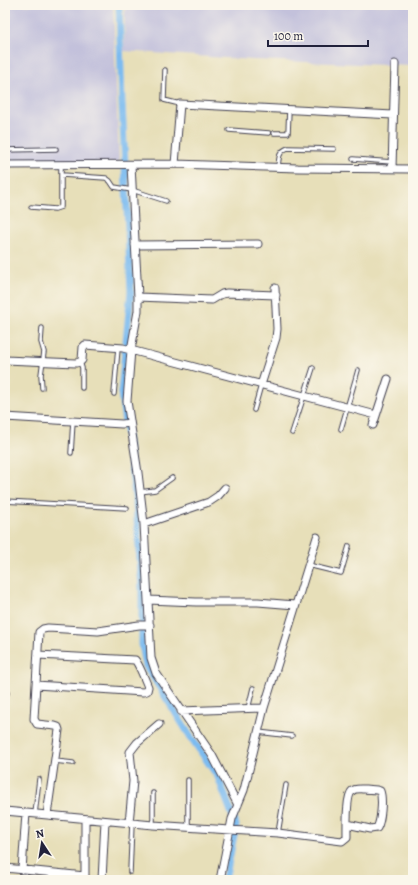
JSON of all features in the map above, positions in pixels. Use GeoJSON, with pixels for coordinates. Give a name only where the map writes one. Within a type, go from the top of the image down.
{"type":"FeatureCollection","features":[{"type":"Feature","properties":{"kind":"street"},"geometry":{"type":"LineString","coordinates":[[392,165],[395,64]]}},
{"type":"Feature","properties":{"kind":"street"},"geometry":{"type":"LineString","coordinates":[[175,164],[180,104],[393,115]]}},
{"type":"Feature","properties":{"kind":"street"},"geometry":{"type":"LineString","coordinates":[[5,165],[175,164],[278,168],[392,165],[413,170]]}},
{"type":"Feature","properties":{"kind":"street"},"geometry":{"type":"LineString","coordinates":[[127,165],[128,190],[135,245],[138,297],[138,311],[125,349],[127,423],[140,492],[144,524],[148,625],[152,665],[181,711],[212,755],[237,806]]}},
{"type":"Feature","properties":{"kind":"street"},"geometry":{"type":"LineString","coordinates":[[135,245],[258,244]]}},
{"type":"Feature","properties":{"kind":"street"},"geometry":{"type":"LineString","coordinates":[[138,297],[212,300],[223,293],[275,292],[276,338],[260,385]]}},
{"type":"Feature","properties":{"kind":"street"},"geometry":{"type":"LineString","coordinates":[[5,360],[80,362],[82,360],[83,347],[85,345],[125,349],[376,415]]}},
{"type":"Feature","properties":{"kind":"street"},"geometry":{"type":"LineString","coordinates":[[373,425],[388,379]]}},
{"type":"Feature","properties":{"kind":"street"},"geometry":{"type":"LineString","coordinates":[[5,417],[127,423]]}},
{"type":"Feature","properties":{"kind":"street"},"geometry":{"type":"LineString","coordinates":[[144,524],[209,502],[218,496],[225,488]]}},
{"type":"Feature","properties":{"kind":"street"},"geometry":{"type":"LineString","coordinates":[[220,880],[233,831],[232,818],[244,790],[264,708],[317,537]]}},
{"type":"Feature","properties":{"kind":"street"},"geometry":{"type":"LineString","coordinates":[[148,600],[258,602],[295,605]]}},
{"type":"Feature","properties":{"kind":"street"},"geometry":{"type":"LineString","coordinates":[[47,815],[59,730],[56,726],[37,724],[34,719],[39,632],[43,629],[98,631],[148,625]]}},
{"type":"Feature","properties":{"kind":"street"},"geometry":{"type":"LineString","coordinates":[[36,685],[143,692],[147,691],[148,687],[137,661],[135,660],[38,655]]}},
{"type":"Feature","properties":{"kind":"street"},"geometry":{"type":"LineString","coordinates":[[181,711],[264,708]]}},
{"type":"Feature","properties":{"kind":"street"},"geometry":{"type":"LineString","coordinates":[[130,823],[133,780],[130,752],[137,743],[159,724]]}},
{"type":"Feature","properties":{"kind":"street"},"geometry":{"type":"LineString","coordinates":[[5,811],[130,823],[278,833],[342,841],[347,837],[347,824],[349,796],[352,791],[356,789],[377,790],[380,792],[382,799],[379,824],[377,828],[370,829],[347,824]]}},
{"type":"Feature","properties":{"kind":"street"},"geometry":{"type":"LineString","coordinates":[[22,870],[26,813]]}},
{"type":"Feature","properties":{"kind":"street"},"geometry":{"type":"LineString","coordinates":[[5,868],[85,878],[85,819]]}},
{"type":"Feature","properties":{"kind":"street"},"geometry":{"type":"LineString","coordinates":[[102,880],[105,820]]}},
{"type":"Feature","properties":{"kind":"lane"},"geometry":{"type":"LineString","coordinates":[[166,70],[164,100],[180,104]]}},
{"type":"Feature","properties":{"kind":"lane"},"geometry":{"type":"LineString","coordinates":[[274,133],[288,133],[289,110]]}},
{"type":"Feature","properties":{"kind":"lane"},"geometry":{"type":"LineString","coordinates":[[229,130],[269,133]]}},
{"type":"Feature","properties":{"kind":"lane"},"geometry":{"type":"LineString","coordinates":[[278,168],[280,153],[288,148],[334,148]]}},
{"type":"Feature","properties":{"kind":"lane"},"geometry":{"type":"LineString","coordinates":[[5,150],[56,149]]}},
{"type":"Feature","properties":{"kind":"lane"},"geometry":{"type":"LineString","coordinates":[[353,159],[392,165]]}},
{"type":"Feature","properties":{"kind":"lane"},"geometry":{"type":"LineString","coordinates":[[31,207],[61,207],[61,165]]}},
{"type":"Feature","properties":{"kind":"lane"},"geometry":{"type":"LineString","coordinates":[[62,175],[106,178],[110,180],[114,187],[166,201]]}},
{"type":"Feature","properties":{"kind":"lane"},"geometry":{"type":"LineString","coordinates":[[42,328],[41,342],[44,352],[41,375],[42,388]]}},
{"type":"Feature","properties":{"kind":"lane"},"geometry":{"type":"LineString","coordinates":[[114,394],[125,349]]}},
{"type":"Feature","properties":{"kind":"lane"},"geometry":{"type":"LineString","coordinates":[[80,362],[82,368],[82,388]]}},
{"type":"Feature","properties":{"kind":"lane"},"geometry":{"type":"LineString","coordinates":[[292,433],[313,368]]}},
{"type":"Feature","properties":{"kind":"lane"},"geometry":{"type":"LineString","coordinates":[[341,429],[358,370]]}},
{"type":"Feature","properties":{"kind":"lane"},"geometry":{"type":"LineString","coordinates":[[254,410],[260,385]]}},
{"type":"Feature","properties":{"kind":"lane"},"geometry":{"type":"LineString","coordinates":[[71,453],[73,421]]}},
{"type":"Feature","properties":{"kind":"lane"},"geometry":{"type":"LineString","coordinates":[[140,492],[155,490],[172,478]]}},
{"type":"Feature","properties":{"kind":"lane"},"geometry":{"type":"LineString","coordinates":[[5,501],[127,508]]}},
{"type":"Feature","properties":{"kind":"lane"},"geometry":{"type":"LineString","coordinates":[[308,565],[341,573],[349,546]]}},
{"type":"Feature","properties":{"kind":"lane"},"geometry":{"type":"LineString","coordinates":[[248,709],[253,688]]}},
{"type":"Feature","properties":{"kind":"lane"},"geometry":{"type":"LineString","coordinates":[[258,732],[292,736]]}},
{"type":"Feature","properties":{"kind":"lane"},"geometry":{"type":"LineString","coordinates":[[55,761],[73,763]]}},
{"type":"Feature","properties":{"kind":"lane"},"geometry":{"type":"LineString","coordinates":[[35,814],[39,779]]}},
{"type":"Feature","properties":{"kind":"lane"},"geometry":{"type":"LineString","coordinates":[[188,780],[188,827]]}},
{"type":"Feature","properties":{"kind":"lane"},"geometry":{"type":"LineString","coordinates":[[278,833],[286,785]]}},
{"type":"Feature","properties":{"kind":"lane"},"geometry":{"type":"LineString","coordinates":[[153,793],[153,824]]}},
{"type":"Feature","properties":{"kind":"lane"},"geometry":{"type":"LineString","coordinates":[[130,823],[130,872]]}},
{"type":"Feature","properties":{"kind":"shaded area"},"geometry":{"type":"Polygon","coordinates":[[[5,5],[113,5],[119,163],[5,162],[5,5]]]}},
{"type":"Feature","properties":{"kind":"shaded area"},"geometry":{"type":"Polygon","coordinates":[[[125,5],[413,5],[413,66],[254,60],[124,51],[125,5]]]}},
{"type":"Feature","properties":{"kind":"waterway"},"geometry":{"type":"LineString","coordinates":[[119,5],[131,291],[121,393],[136,503],[142,589],[142,644],[146,666],[218,777],[236,825],[225,880]]}}]}
